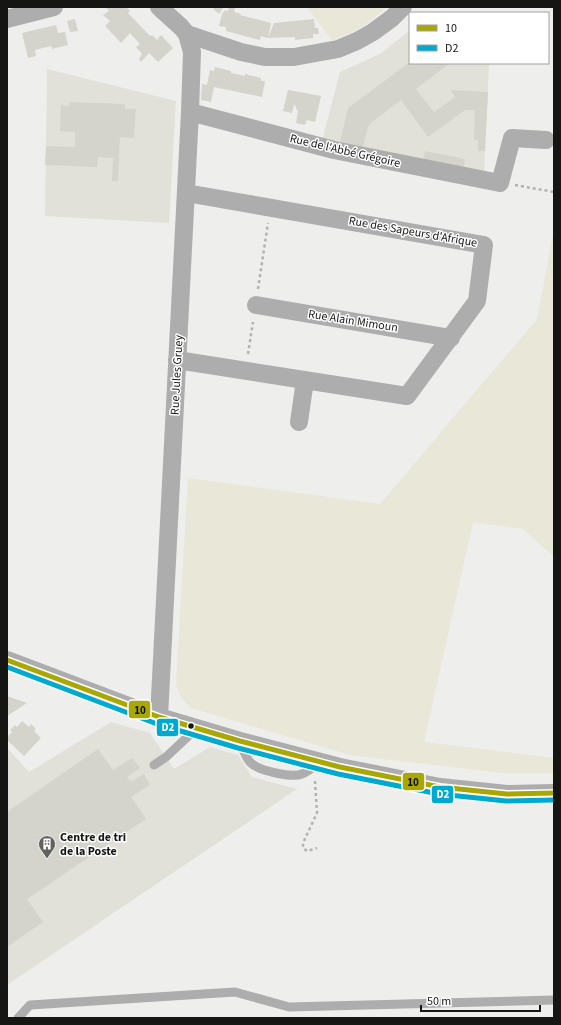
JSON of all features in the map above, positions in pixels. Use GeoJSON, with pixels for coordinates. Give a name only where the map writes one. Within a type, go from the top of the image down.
{"type":"FeatureCollection","features":[{"type":"Feature","properties":{"kind":"street"},"geometry":{"type":"LineString","coordinates":[[7,19],[54,7]]}},
{"type":"Feature","properties":{"kind":"street"},"geometry":{"type":"LineString","coordinates":[[159,7],[187,34],[241,52],[265,57],[294,57],[338,49],[373,32],[392,18],[403,7]]}},
{"type":"Feature","properties":{"kind":"street","name":"Rue Jules Gruey"},"geometry":{"type":"LineString","coordinates":[[159,717],[190,112],[192,52],[191,43],[187,34]]}},
{"type":"Feature","properties":{"kind":"street","name":"Rue de l'Abbé Grégoire"},"geometry":{"type":"LineString","coordinates":[[190,112],[334,150],[500,183]]}},
{"type":"Feature","properties":{"kind":"street"},"geometry":{"type":"LineString","coordinates":[[500,183],[512,138],[546,140]]}},
{"type":"Feature","properties":{"kind":"street","name":"Rue des Sapeurs d'Afrique"},"geometry":{"type":"LineString","coordinates":[[178,360],[407,396],[477,301],[484,245],[186,193]]}},
{"type":"Feature","properties":{"kind":"street","name":"Rue Alain Mimoun"},"geometry":{"type":"LineString","coordinates":[[256,305],[451,338]]}},
{"type":"Feature","properties":{"kind":"street"},"geometry":{"type":"LineString","coordinates":[[299,422],[305,380]]}},
{"type":"Feature","properties":{"kind":"street"},"geometry":{"type":"LineString","coordinates":[[7,660],[159,717],[240,741],[317,770],[340,767],[440,787],[507,794],[554,793]]}},
{"type":"Feature","properties":{"kind":"lane"},"geometry":{"type":"LineString","coordinates":[[154,765],[166,757],[197,728]]}},
{"type":"Feature","properties":{"kind":"lane"},"geometry":{"type":"LineString","coordinates":[[18,1018],[30,1005],[235,992],[289,1007],[554,1000]]}},
{"type":"Feature","properties":{"kind":"path"},"geometry":{"type":"LineString","coordinates":[[500,183],[554,192]]}},
{"type":"Feature","properties":{"kind":"path"},"geometry":{"type":"LineString","coordinates":[[317,770],[317,812],[303,843],[303,848],[307,851],[317,848]]}},
{"type":"Feature","properties":{"kind":"shaded area"},"geometry":{"type":"Polygon","coordinates":[[[307,7],[386,7],[361,27],[332,40],[307,7]]]}},
{"type":"Feature","properties":{"kind":"shaded area"},"geometry":{"type":"Polygon","coordinates":[[[409,31],[409,64],[489,64],[484,175],[322,141],[340,72],[380,54],[409,31]]]}},
{"type":"Feature","properties":{"kind":"shaded area"},"geometry":{"type":"Polygon","coordinates":[[[47,69],[176,101],[169,223],[45,216],[47,69]]]}},
{"type":"Feature","properties":{"kind":"shaded area"},"geometry":{"type":"Polygon","coordinates":[[[554,229],[554,557],[523,529],[473,522],[424,742],[554,758],[554,773],[502,773],[350,755],[191,708],[181,697],[176,684],[188,478],[380,504],[537,319],[554,229]]]}},
{"type":"Feature","properties":{"kind":"shaded area"},"geometry":{"type":"Polygon","coordinates":[[[111,722],[150,733],[174,769],[210,747],[238,755],[252,777],[297,789],[7,985],[7,748],[29,772],[111,722]]]}},
{"type":"Feature","properties":{"kind":"building"},"geometry":{"type":"Polygon","coordinates":[[[105,7],[126,7],[130,11],[128,13],[150,36],[152,35],[157,40],[161,35],[173,48],[158,62],[149,53],[141,62],[139,59],[142,54],[136,47],[140,44],[130,33],[121,43],[105,26],[110,21],[103,15],[109,11],[105,7]]]}},
{"type":"Feature","properties":{"kind":"building"},"geometry":{"type":"Polygon","coordinates":[[[215,7],[224,7],[219,14],[213,9],[215,7]]]}},
{"type":"Feature","properties":{"kind":"building"},"geometry":{"type":"Polygon","coordinates":[[[229,7],[235,8],[234,12],[241,14],[240,15],[271,23],[268,38],[261,36],[260,40],[226,31],[226,27],[219,26],[222,14],[225,10],[228,11],[229,7]]]}},
{"type":"Feature","properties":{"kind":"building"},"geometry":{"type":"Polygon","coordinates":[[[75,19],[78,31],[70,32],[67,21],[75,19]]]}},
{"type":"Feature","properties":{"kind":"building"},"geometry":{"type":"Polygon","coordinates":[[[314,19],[315,28],[318,28],[319,34],[313,34],[313,38],[295,40],[295,37],[268,38],[274,23],[314,19]]]}},
{"type":"Feature","properties":{"kind":"building"},"geometry":{"type":"Polygon","coordinates":[[[56,25],[58,33],[65,32],[68,45],[52,49],[51,46],[35,50],[36,56],[28,58],[22,33],[56,25]]]}},
{"type":"Feature","properties":{"kind":"building"},"geometry":{"type":"Polygon","coordinates":[[[409,63],[409,64],[449,64],[416,89],[434,112],[455,97],[451,90],[488,92],[485,151],[478,151],[478,140],[474,140],[475,110],[465,110],[428,137],[401,100],[372,122],[368,127],[362,150],[339,146],[348,108],[409,63]]]}},
{"type":"Feature","properties":{"kind":"building"},"geometry":{"type":"Polygon","coordinates":[[[215,67],[231,71],[231,73],[245,76],[245,74],[261,78],[261,81],[265,81],[262,97],[214,87],[211,102],[201,100],[202,84],[207,85],[210,70],[214,71],[215,67]]]}},
{"type":"Feature","properties":{"kind":"building"},"geometry":{"type":"Polygon","coordinates":[[[288,90],[321,96],[315,122],[307,120],[305,125],[296,123],[298,111],[294,105],[292,113],[283,111],[288,90]]]}},
{"type":"Feature","properties":{"kind":"building"},"geometry":{"type":"Polygon","coordinates":[[[69,102],[125,104],[125,109],[136,109],[134,138],[120,137],[118,181],[112,181],[113,158],[98,157],[97,167],[45,165],[46,146],[75,147],[75,132],[60,131],[61,105],[69,106],[69,102]]]}},
{"type":"Feature","properties":{"kind":"building"},"geometry":{"type":"Polygon","coordinates":[[[425,151],[465,159],[463,171],[423,163],[425,151]]]}},
{"type":"Feature","properties":{"kind":"building"},"geometry":{"type":"Polygon","coordinates":[[[7,696],[27,703],[7,716],[7,696]]]}},
{"type":"Feature","properties":{"kind":"building"},"geometry":{"type":"Polygon","coordinates":[[[22,721],[29,727],[31,724],[36,729],[34,731],[41,738],[24,756],[7,740],[7,737],[12,732],[10,730],[15,725],[17,727],[22,721]]]}},
{"type":"Feature","properties":{"kind":"building","name":"Centre de tri de la Poste"},"geometry":{"type":"Polygon","coordinates":[[[98,749],[113,770],[132,758],[140,768],[127,777],[131,782],[144,774],[150,785],[131,797],[146,819],[27,899],[43,922],[7,947],[7,812],[98,749]]]}},
{"type":"Feature","properties":{"kind":"transit line","name":"10"},"geometry":{"type":"LineString","coordinates":[[7,660],[159,717],[240,741],[340,767],[440,787],[507,794],[554,793]]}},
{"type":"Feature","properties":{"kind":"transit line","name":"D2"},"geometry":{"type":"LineString","coordinates":[[7,667],[157,724],[238,748],[338,774],[439,794],[506,801],[554,800]]}},
{"type":"Feature","properties":{"kind":"place","name":"Centre de tri de la Poste"},"geometry":{"type":"Point","coordinates":[47,859]}}]}
